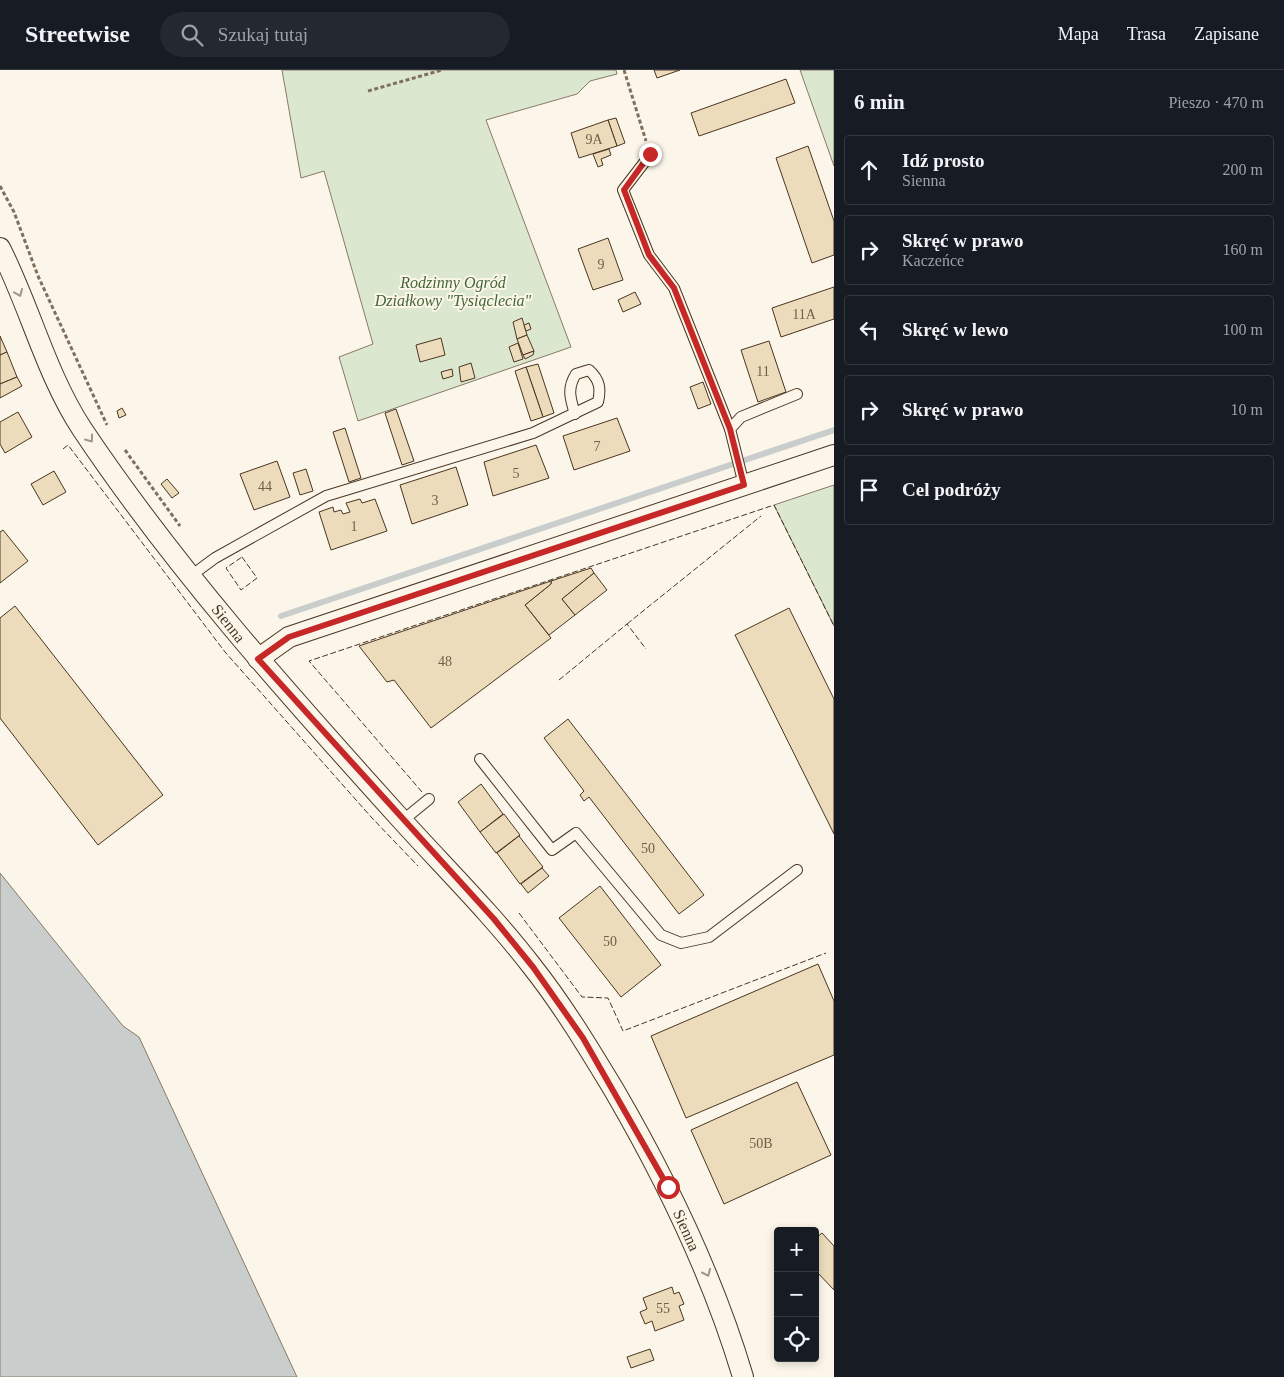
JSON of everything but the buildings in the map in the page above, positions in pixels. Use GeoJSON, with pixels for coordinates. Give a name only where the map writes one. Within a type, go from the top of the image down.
{"type":"FeatureCollection","features":[{"type":"Feature","properties":{"kind":"street","name":"Sienna"},"geometry":{"type":"LineString","coordinates":[[0,248],[57,381],[80,427],[258,659],[402,821],[505,933],[533,967],[583,1038],[668,1187],[710,1280],[743,1377]]}},
{"type":"Feature","properties":{"kind":"street"},"geometry":{"type":"LineString","coordinates":[[258,659],[289,637],[742,479],[834,455]]}},
{"type":"Feature","properties":{"kind":"lane"},"geometry":{"type":"LineString","coordinates":[[650,154],[624,190],[649,255],[674,288],[730,429],[742,479]]}},
{"type":"Feature","properties":{"kind":"lane"},"geometry":{"type":"LineString","coordinates":[[730,429],[741,417],[796,394]]}},
{"type":"Feature","properties":{"kind":"lane"},"geometry":{"type":"LineString","coordinates":[[192,575],[215,558],[326,496],[534,432],[575,414]]}},
{"type":"Feature","properties":{"kind":"lane"},"geometry":{"type":"LineString","coordinates":[[480,759],[552,850],[576,833],[661,935],[681,943],[709,937],[797,870]]}},
{"type":"Feature","properties":{"kind":"lane"},"geometry":{"type":"LineString","coordinates":[[402,821],[429,799]]}},
{"type":"Feature","properties":{"kind":"path"},"geometry":{"type":"LineString","coordinates":[[368,91],[442,70]]}},
{"type":"Feature","properties":{"kind":"path"},"geometry":{"type":"LineString","coordinates":[[624,70],[650,154]]}},
{"type":"Feature","properties":{"kind":"green space","name":"Rodzinny Ogród Działkowy \"Tysiąclecia\""},"geometry":{"type":"Polygon","coordinates":[[[282,70],[616,70],[617,74],[590,81],[577,94],[486,120],[571,347],[358,421],[339,357],[373,344],[324,171],[301,178],[282,70]]]}},
{"type":"Feature","properties":{"kind":"green space"},"geometry":{"type":"Polygon","coordinates":[[[800,70],[834,70],[834,166],[800,70]]]}},
{"type":"Feature","properties":{"kind":"green space"},"geometry":{"type":"Polygon","coordinates":[[[834,485],[834,626],[774,505],[834,485]]]}},
{"type":"Feature","properties":{"kind":"shaded area"},"geometry":{"type":"Polygon","coordinates":[[[0,873],[123,1026],[139,1037],[297,1377],[0,1377],[0,873]]]}},
{"type":"Feature","properties":{"kind":"waterway"},"geometry":{"type":"LineString","coordinates":[[281,616],[834,430]]}},
{"type":"Feature","properties":{"kind":"fence"},"geometry":{"type":"LineString","coordinates":[[63,449],[68,445],[225,652],[372,818],[418,866]]}},
{"type":"Feature","properties":{"kind":"fence"},"geometry":{"type":"LineString","coordinates":[[422,792],[309,661],[774,505],[834,626]]}},
{"type":"Feature","properties":{"kind":"fence"},"geometry":{"type":"LineString","coordinates":[[627,624],[761,516]]}},
{"type":"Feature","properties":{"kind":"fence"},"geometry":{"type":"LineString","coordinates":[[242,557],[257,578],[241,590],[226,568],[242,557]]}},
{"type":"Feature","properties":{"kind":"fence"},"geometry":{"type":"LineString","coordinates":[[559,680],[627,624],[646,649]]}},
{"type":"Feature","properties":{"kind":"fence"},"geometry":{"type":"LineString","coordinates":[[519,913],[582,997],[608,998],[623,1031],[826,953]]}},
{"type":"Feature","properties":{"kind":"route"},"geometry":{"type":"LineString","coordinates":[[650,154],[624,190],[649,255],[674,288],[730,429],[744,485],[289,637],[258,659],[402,821],[494,919],[533,967],[583,1038],[668,1187]]}}]}
